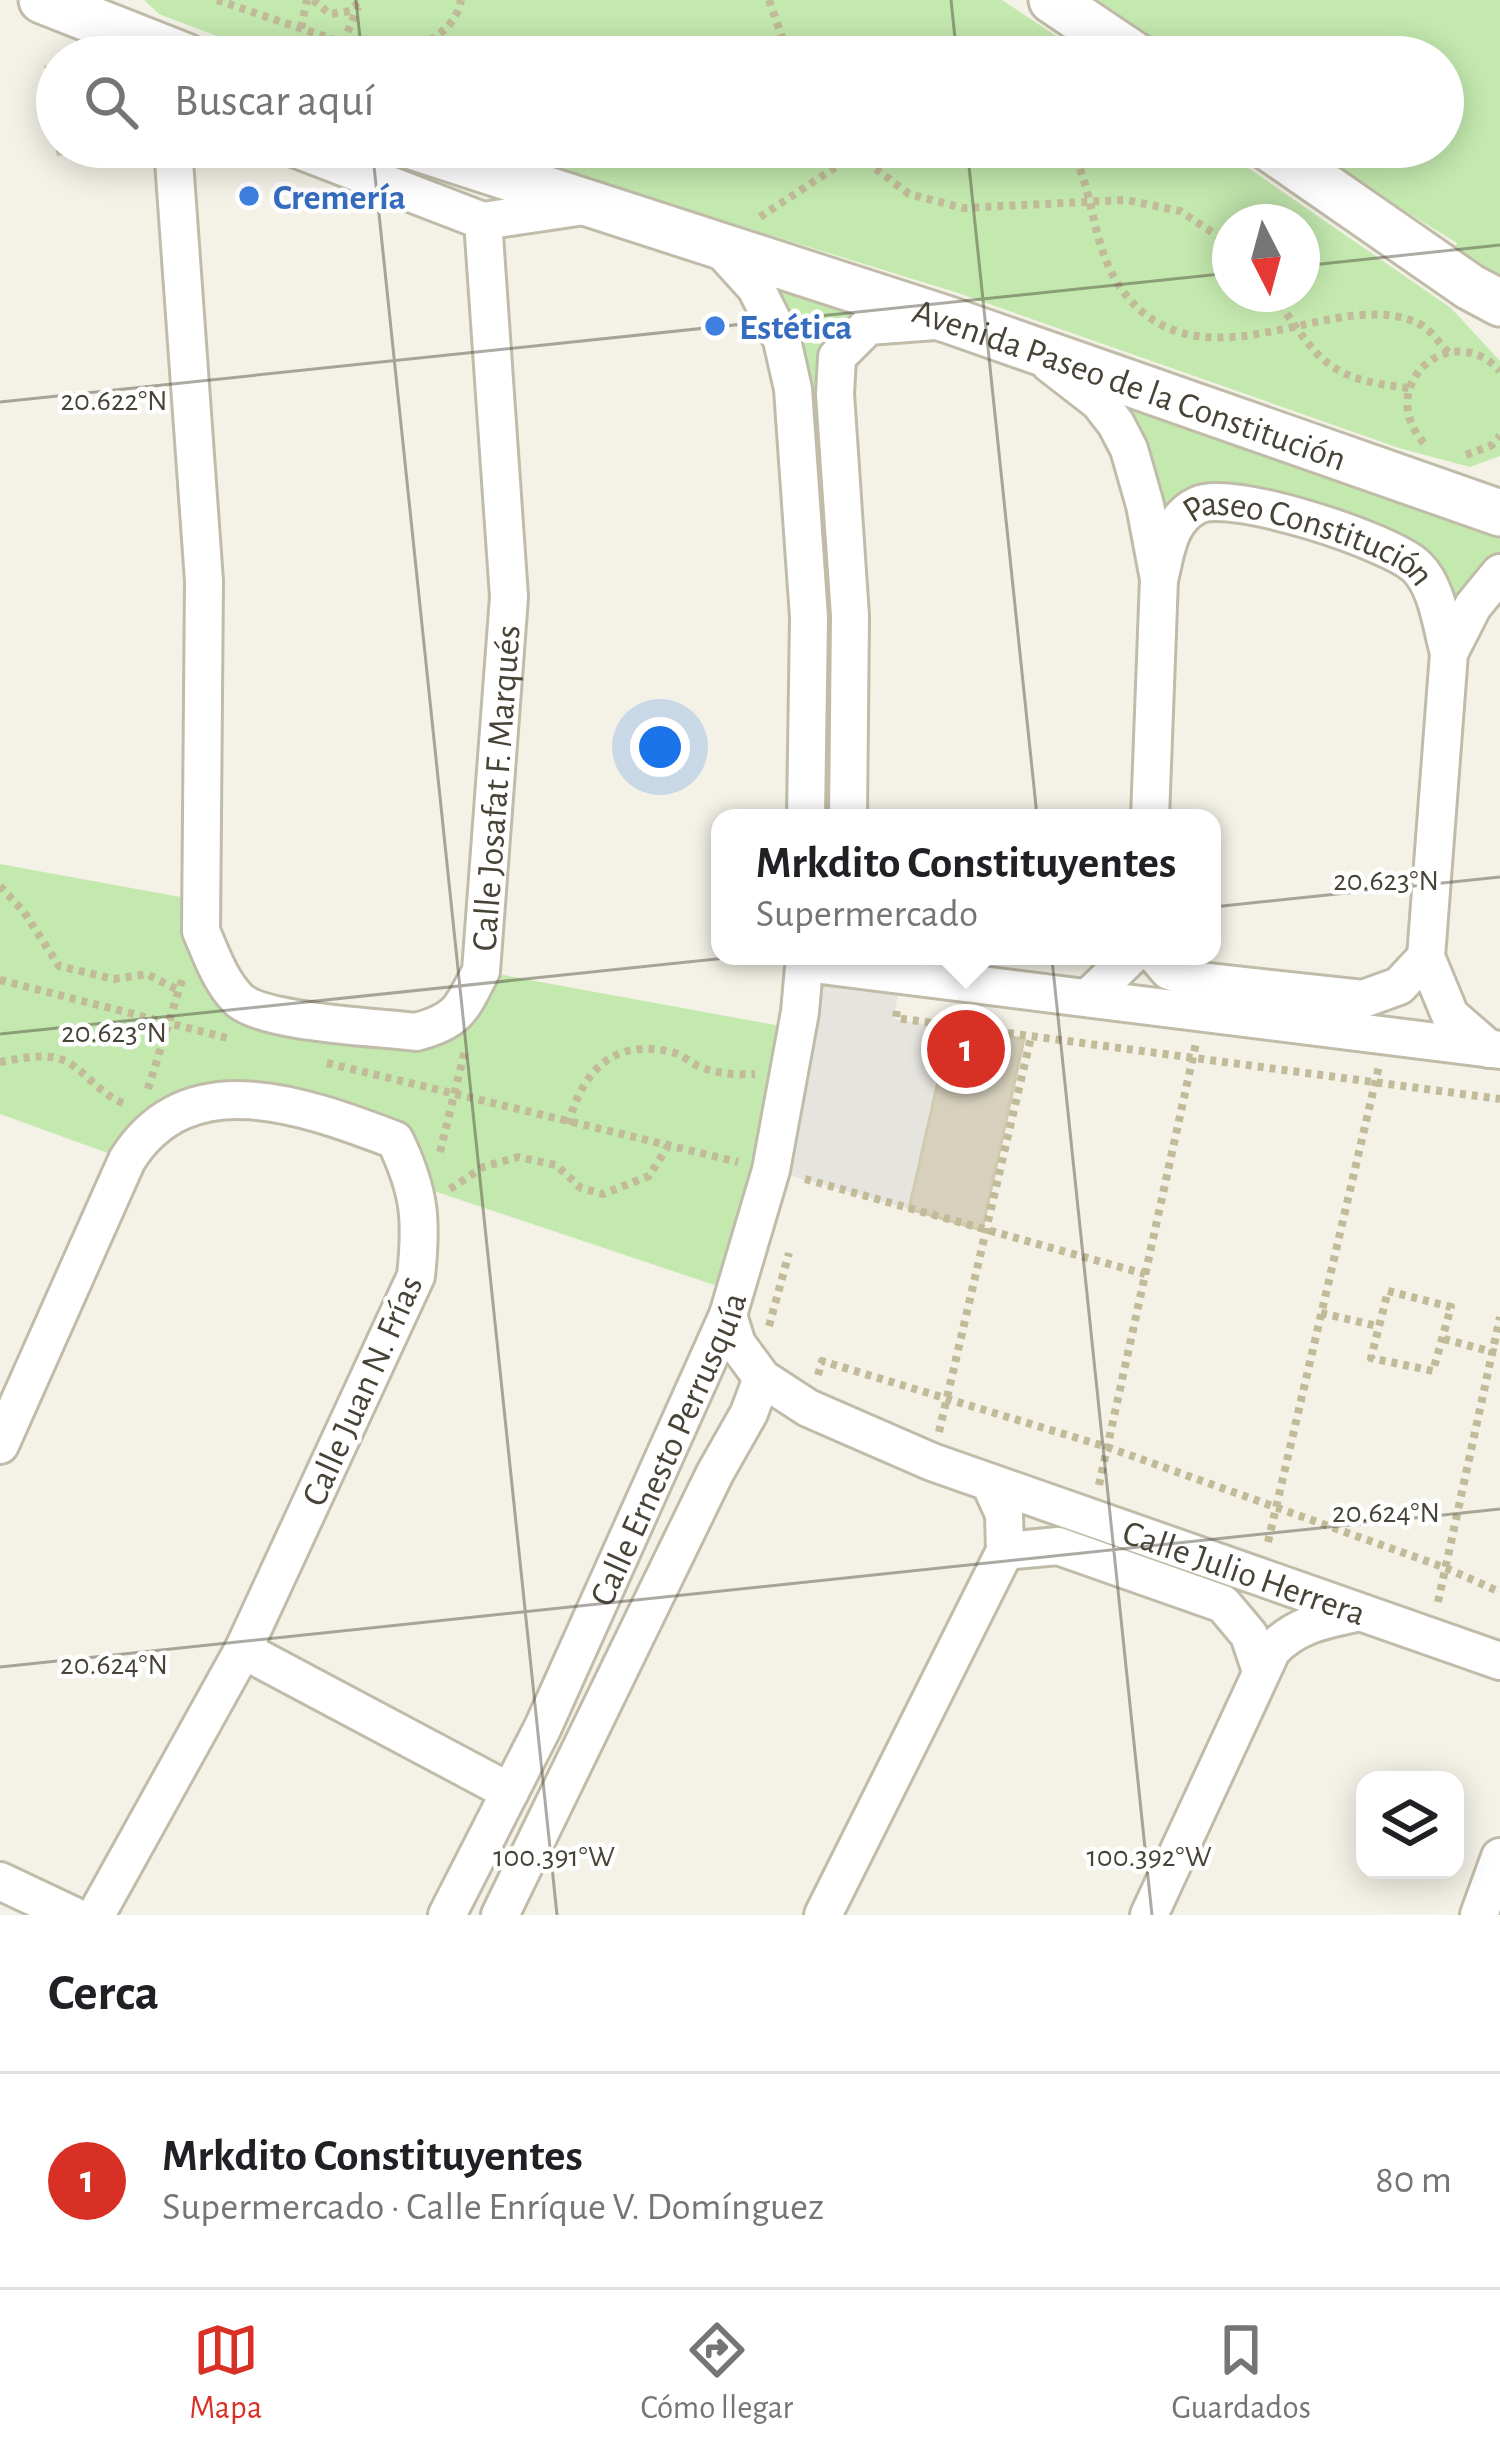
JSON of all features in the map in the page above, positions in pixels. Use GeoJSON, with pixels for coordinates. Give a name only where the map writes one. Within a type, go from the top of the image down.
{"type":"FeatureCollection","features":[{"type":"Feature","properties":{"kind":"street"},"geometry":{"type":"LineString","coordinates":[[1052,0],[1106,36]]}},
{"type":"Feature","properties":{"kind":"street"},"geometry":{"type":"LineString","coordinates":[[81,18],[129,36]]}},
{"type":"Feature","properties":{"kind":"street","name":"Calle Josafat F. Marqués"},"geometry":{"type":"LineString","coordinates":[[174,168],[204,581],[201,931],[220,973],[239,1000],[262,1013],[416,1032],[459,1015],[481,970],[509,597],[483,221]]}},
{"type":"Feature","properties":{"kind":"street"},"geometry":{"type":"LineString","coordinates":[[345,168],[483,221],[591,204]]}},
{"type":"Feature","properties":{"kind":"street","name":"Avenida Paseo de la Constitución"},"geometry":{"type":"LineString","coordinates":[[480,168],[949,320],[1500,513]]}},
{"type":"Feature","properties":{"kind":"street"},"geometry":{"type":"LineString","coordinates":[[1298,168],[1490,303]]}},
{"type":"Feature","properties":{"kind":"street"},"geometry":{"type":"LineString","coordinates":[[717,245],[756,288],[782,340],[793,389],[809,617],[806,809]]}},
{"type":"Feature","properties":{"kind":"street"},"geometry":{"type":"LineString","coordinates":[[848,809],[850,616],[837,357],[868,326],[949,320]]}},
{"type":"Feature","properties":{"kind":"street"},"geometry":{"type":"LineString","coordinates":[[1033,350],[1099,402],[1117,424],[1144,505],[1159,579],[1151,809]]}},
{"type":"Feature","properties":{"kind":"street"},"geometry":{"type":"LineString","coordinates":[[1394,475],[1500,476]]}},
{"type":"Feature","properties":{"kind":"street","name":"Paseo Constitución"},"geometry":{"type":"LineString","coordinates":[[1159,579],[1170,534],[1186,512],[1201,502],[1216,500],[1263,507],[1400,553],[1429,580],[1449,653]]}},
{"type":"Feature","properties":{"kind":"street"},"geometry":{"type":"LineString","coordinates":[[1494,1050],[1450,1016],[1426,957],[1449,653],[1473,606],[1500,573]]}},
{"type":"Feature","properties":{"kind":"street"},"geometry":{"type":"LineString","coordinates":[[1164,965],[1198,981],[1363,999],[1399,986],[1426,957]]}},
{"type":"Feature","properties":{"kind":"street","name":"Calle Ernesto Perrusquía"},"geometry":{"type":"LineString","coordinates":[[447,1915],[543,1727],[728,1315],[771,1170],[804,965]]}},
{"type":"Feature","properties":{"kind":"street"},"geometry":{"type":"LineString","coordinates":[[889,965],[1035,991],[1494,1050]]}},
{"type":"Feature","properties":{"kind":"street"},"geometry":{"type":"LineString","coordinates":[[1089,997],[1122,965]]}},
{"type":"Feature","properties":{"kind":"street","name":"Calle Juan N. Frías"},"geometry":{"type":"LineString","coordinates":[[0,1445],[127,1160],[138,1143],[172,1112],[223,1098],[319,1112],[395,1140],[413,1179],[422,1222],[416,1276],[243,1651],[96,1915]]}},
{"type":"Feature","properties":{"kind":"street","name":"Calle Julio Herrera"},"geometry":{"type":"LineString","coordinates":[[728,1315],[736,1344],[762,1378],[808,1408],[932,1462],[1500,1661]]}},
{"type":"Feature","properties":{"kind":"street","name":"Calle Ernesto Perrusquía"},"geometry":{"type":"LineString","coordinates":[[500,1915],[715,1473],[749,1413],[762,1378]]}},
{"type":"Feature","properties":{"kind":"street"},"geometry":{"type":"LineString","coordinates":[[823,1915],[1005,1551],[1004,1514],[990,1483]]}},
{"type":"Feature","properties":{"kind":"street","name":"Calle Julio Herrera"},"geometry":{"type":"LineString","coordinates":[[1005,1551],[1058,1546],[1223,1604],[1240,1620],[1261,1670]]}},
{"type":"Feature","properties":{"kind":"street"},"geometry":{"type":"LineString","coordinates":[[1149,1915],[1272,1650],[1308,1624],[1356,1612]]}},
{"type":"Feature","properties":{"kind":"street"},"geometry":{"type":"LineString","coordinates":[[243,1651],[510,1792]]}},
{"type":"Feature","properties":{"kind":"street"},"geometry":{"type":"LineString","coordinates":[[1479,1915],[1500,1857]]}},
{"type":"Feature","properties":{"kind":"street"},"geometry":{"type":"LineString","coordinates":[[0,1881],[72,1915]]}},
{"type":"Feature","properties":{"kind":"path"},"geometry":{"type":"LineString","coordinates":[[218,0],[324,36]]}},
{"type":"Feature","properties":{"kind":"path"},"geometry":{"type":"LineString","coordinates":[[302,28],[310,0],[330,14],[350,11],[361,0]]}},
{"type":"Feature","properties":{"kind":"path"},"geometry":{"type":"LineString","coordinates":[[346,36],[361,0]]}},
{"type":"Feature","properties":{"kind":"path"},"geometry":{"type":"LineString","coordinates":[[437,36],[458,16],[461,0]]}},
{"type":"Feature","properties":{"kind":"path"},"geometry":{"type":"LineString","coordinates":[[770,0],[782,36]]}},
{"type":"Feature","properties":{"kind":"path"},"geometry":{"type":"LineString","coordinates":[[717,245],[827,168]]}},
{"type":"Feature","properties":{"kind":"path"},"geometry":{"type":"LineString","coordinates":[[874,168],[909,194],[963,208],[1126,200],[1180,212],[1212,232]]}},
{"type":"Feature","properties":{"kind":"path"},"geometry":{"type":"LineString","coordinates":[[1082,168],[1102,260],[1132,302],[1175,332],[1229,338],[1376,314],[1423,326],[1449,352]]}},
{"type":"Feature","properties":{"kind":"path"},"geometry":{"type":"LineString","coordinates":[[1286,312],[1320,360],[1363,383],[1409,388]]}},
{"type":"Feature","properties":{"kind":"path"},"geometry":{"type":"LineString","coordinates":[[1438,452],[1410,424],[1406,406],[1416,372],[1436,356],[1466,351],[1500,371]]}},
{"type":"Feature","properties":{"kind":"path"},"geometry":{"type":"LineString","coordinates":[[1457,457],[1475,454],[1500,436]]}},
{"type":"Feature","properties":{"kind":"path"},"geometry":{"type":"LineString","coordinates":[[0,886],[59,966],[114,979],[147,974],[178,990]]}},
{"type":"Feature","properties":{"kind":"path"},"geometry":{"type":"LineString","coordinates":[[0,1063],[29,1057],[63,1059],[112,1100],[142,1109],[201,931]]}},
{"type":"Feature","properties":{"kind":"path"},"geometry":{"type":"LineString","coordinates":[[889,965],[896,1018],[1500,1100]]}},
{"type":"Feature","properties":{"kind":"path"},"geometry":{"type":"LineString","coordinates":[[0,980],[236,1040]]}},
{"type":"Feature","properties":{"kind":"path"},"geometry":{"type":"LineString","coordinates":[[932,1462],[1030,1039],[1035,991]]}},
{"type":"Feature","properties":{"kind":"path"},"geometry":{"type":"LineString","coordinates":[[1091,1519],[1203,1012]]}},
{"type":"Feature","properties":{"kind":"path"},"geometry":{"type":"LineString","coordinates":[[436,1171],[468,1033]]}},
{"type":"Feature","properties":{"kind":"path"},"geometry":{"type":"LineString","coordinates":[[1259,1578],[1386,1035]]}},
{"type":"Feature","properties":{"kind":"path"},"geometry":{"type":"LineString","coordinates":[[568,1124],[578,1089],[599,1063],[631,1052],[673,1052],[724,1075],[790,1070]]}},
{"type":"Feature","properties":{"kind":"path"},"geometry":{"type":"LineString","coordinates":[[305,1058],[771,1170],[1145,1274]]}},
{"type":"Feature","properties":{"kind":"path"},"geometry":{"type":"LineString","coordinates":[[445,1192],[483,1167],[518,1157],[556,1165],[581,1188],[603,1194],[649,1176],[668,1146]]}},
{"type":"Feature","properties":{"kind":"path"},"geometry":{"type":"LineString","coordinates":[[1388,1291],[1451,1307],[1433,1370],[1371,1358],[1377,1326],[1388,1291]]}},
{"type":"Feature","properties":{"kind":"path"},"geometry":{"type":"LineString","coordinates":[[1321,1313],[1377,1326]]}},
{"type":"Feature","properties":{"kind":"path"},"geometry":{"type":"LineString","coordinates":[[1430,1639],[1500,1318]]}},
{"type":"Feature","properties":{"kind":"path"},"geometry":{"type":"LineString","coordinates":[[1444,1339],[1496,1353]]}},
{"type":"Feature","properties":{"kind":"path"},"geometry":{"type":"LineString","coordinates":[[808,1408],[822,1361],[1107,1447],[1446,1568],[1500,1592]]}},
{"type":"Feature","properties":{"kind":"green space"},"geometry":{"type":"Polygon","coordinates":[[[144,0],[1002,0],[1056,36],[217,36],[159,14],[144,0]]]}},
{"type":"Feature","properties":{"kind":"green space"},"geometry":{"type":"Polygon","coordinates":[[[1058,0],[1500,0],[1500,300],[1448,270],[1457,243],[1334,168],[1464,168],[1464,36],[1117,36],[1058,0]]]}},
{"type":"Feature","properties":{"kind":"green space"},"geometry":{"type":"Polygon","coordinates":[[[562,168],[1248,168],[1300,204],[1212,204],[1212,312],[1320,312],[1320,217],[1451,308],[1500,361],[1500,456],[1470,467],[1399,448],[958,293],[562,168]]]}},
{"type":"Feature","properties":{"kind":"green space"},"geometry":{"type":"Polygon","coordinates":[[[717,245],[949,320],[868,326],[837,357],[848,809],[806,809],[793,389],[717,245]]]}},
{"type":"Feature","properties":{"kind":"green space"},"geometry":{"type":"Polygon","coordinates":[[[1106,396],[1500,513],[1500,558],[1480,566],[1441,624],[1433,579],[1217,488],[1156,562],[1106,396]]]}},
{"type":"Feature","properties":{"kind":"green space"},"geometry":{"type":"Polygon","coordinates":[[[0,864],[197,900],[262,1013],[416,1032],[481,971],[797,1029],[735,1292],[431,1190],[395,1140],[223,1098],[127,1160],[0,1114],[0,864]]]}},
{"type":"Feature","properties":{"kind":"shaded area"},"geometry":{"type":"Polygon","coordinates":[[[805,965],[901,973],[894,1019],[950,1029],[909,1209],[771,1170],[805,965]]]}},
{"type":"Feature","properties":{"kind":"building"},"geometry":{"type":"Polygon","coordinates":[[[950,1029],[1024,1039],[982,1230],[909,1209],[950,1029]]]}},
{"type":"Feature","properties":{"kind":"place","name":"Cremería"},"geometry":{"type":"Point","coordinates":[249,196]}},
{"type":"Feature","properties":{"kind":"place","name":"Estética"},"geometry":{"type":"Point","coordinates":[715,326]}},
{"type":"Feature","properties":{"kind":"place","name":"Mrkdito Constituyentes"},"geometry":{"type":"Point","coordinates":[966,1049]}}]}
